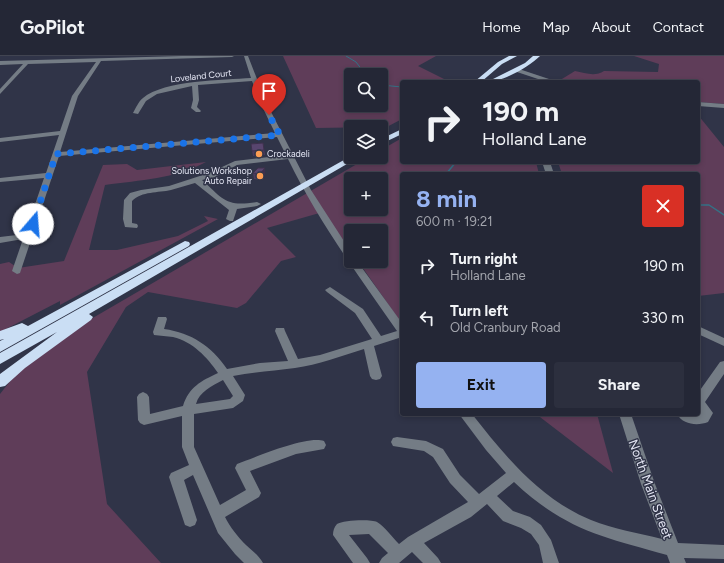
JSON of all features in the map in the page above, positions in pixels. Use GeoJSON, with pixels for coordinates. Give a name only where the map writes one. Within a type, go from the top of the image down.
{"type":"FeatureCollection","features":[{"type":"Feature","properties":{"kind":"highway"},"geometry":{"type":"LineString","coordinates":[[479,80],[500,63],[512,56],[524,59],[537,56]]}},
{"type":"Feature","properties":{"kind":"highway"},"geometry":{"type":"LineString","coordinates":[[495,80],[515,72],[524,59]]}},
{"type":"Feature","properties":{"kind":"highway"},"geometry":{"type":"LineString","coordinates":[[500,63],[515,72]]}},
{"type":"Feature","properties":{"kind":"highway"},"geometry":{"type":"LineString","coordinates":[[388,132],[400,126]]}},
{"type":"Feature","properties":{"kind":"highway"},"geometry":{"type":"LineString","coordinates":[[388,138],[400,132]]}},
{"type":"Feature","properties":{"kind":"highway"},"geometry":{"type":"LineString","coordinates":[[0,359],[151,273],[344,156]]}},
{"type":"Feature","properties":{"kind":"highway"},"geometry":{"type":"LineString","coordinates":[[0,347],[257,204],[344,162]]}},
{"type":"Feature","properties":{"kind":"highway"},"geometry":{"type":"LineString","coordinates":[[0,382],[31,357],[151,273]]}},
{"type":"Feature","properties":{"kind":"highway"},"geometry":{"type":"LineString","coordinates":[[0,336],[80,302]]}},
{"type":"Feature","properties":{"kind":"street"},"geometry":{"type":"LineString","coordinates":[[0,59],[3,56]]}},
{"type":"Feature","properties":{"kind":"street"},"geometry":{"type":"LineString","coordinates":[[0,63],[157,57],[232,56]]}},
{"type":"Feature","properties":{"kind":"street"},"geometry":{"type":"LineString","coordinates":[[246,56],[263,102],[303,182],[344,247]]}},
{"type":"Feature","properties":{"kind":"street"},"geometry":{"type":"LineString","coordinates":[[17,271],[75,96],[100,59]]}},
{"type":"Feature","properties":{"kind":"street"},"geometry":{"type":"LineString","coordinates":[[0,92],[28,61]]}},
{"type":"Feature","properties":{"kind":"street"},"geometry":{"type":"LineString","coordinates":[[515,72],[546,80]]}},
{"type":"Feature","properties":{"kind":"street","name":"Loveland Court"},"geometry":{"type":"LineString","coordinates":[[136,113],[143,102],[154,94],[169,88],[255,79]]}},
{"type":"Feature","properties":{"kind":"street"},"geometry":{"type":"LineString","coordinates":[[195,85],[196,100],[194,108],[198,111]]}},
{"type":"Feature","properties":{"kind":"street"},"geometry":{"type":"LineString","coordinates":[[700,104],[724,106]]}},
{"type":"Feature","properties":{"kind":"street"},"geometry":{"type":"LineString","coordinates":[[0,140],[63,133]]}},
{"type":"Feature","properties":{"kind":"street"},"geometry":{"type":"LineString","coordinates":[[56,154],[280,135]]}},
{"type":"Feature","properties":{"kind":"street"},"geometry":{"type":"LineString","coordinates":[[134,226],[126,222],[128,200],[133,195],[141,192],[170,188],[197,180],[216,173],[235,163],[291,157]]}},
{"type":"Feature","properties":{"kind":"street"},"geometry":{"type":"LineString","coordinates":[[0,180],[49,175]]}},
{"type":"Feature","properties":{"kind":"street"},"geometry":{"type":"LineString","coordinates":[[197,180],[233,209],[230,219]]}},
{"type":"Feature","properties":{"kind":"street"},"geometry":{"type":"LineString","coordinates":[[228,205],[241,207],[257,204]]}},
{"type":"Feature","properties":{"kind":"street"},"geometry":{"type":"LineString","coordinates":[[0,240],[29,236]]}},
{"type":"Feature","properties":{"kind":"street"},"geometry":{"type":"LineString","coordinates":[[358,268],[400,327]]}},
{"type":"Feature","properties":{"kind":"street"},"geometry":{"type":"LineString","coordinates":[[330,290],[359,311],[373,343],[376,376]]}},
{"type":"Feature","properties":{"kind":"street"},"geometry":{"type":"LineString","coordinates":[[143,397],[144,420],[188,410],[233,403],[239,395],[205,349],[198,343],[181,335],[158,332],[162,319]]}},
{"type":"Feature","properties":{"kind":"street"},"geometry":{"type":"LineString","coordinates":[[280,331],[295,364]]}},
{"type":"Feature","properties":{"kind":"street"},"geometry":{"type":"LineString","coordinates":[[700,331],[724,342]]}},
{"type":"Feature","properties":{"kind":"street"},"geometry":{"type":"LineString","coordinates":[[255,563],[231,539],[217,514],[188,447],[188,410],[192,397],[198,390],[213,379],[225,375],[260,366],[295,364],[326,358],[400,334]]}},
{"type":"Feature","properties":{"kind":"street"},"geometry":{"type":"LineString","coordinates":[[700,400],[724,365]]}},
{"type":"Feature","properties":{"kind":"street"},"geometry":{"type":"LineString","coordinates":[[687,416],[695,420],[704,419],[707,413],[700,405]]}},
{"type":"Feature","properties":{"kind":"street"},"geometry":{"type":"LineString","coordinates":[[468,416],[514,474],[537,496],[564,514],[605,531],[673,549],[684,551],[724,552]]}},
{"type":"Feature","properties":{"kind":"street","name":"North Main Street"},"geometry":{"type":"LineString","coordinates":[[625,416],[648,484],[678,563]]}},
{"type":"Feature","properties":{"kind":"street"},"geometry":{"type":"LineString","coordinates":[[397,442],[426,446],[438,453],[455,479],[502,512],[526,523],[540,534],[545,542],[551,563]]}},
{"type":"Feature","properties":{"kind":"street"},"geometry":{"type":"LineString","coordinates":[[217,514],[254,493],[242,468],[296,449],[320,445]]}},
{"type":"Feature","properties":{"kind":"street"},"geometry":{"type":"LineString","coordinates":[[190,520],[176,477],[197,467]]}},
{"type":"Feature","properties":{"kind":"street"},"geometry":{"type":"LineString","coordinates":[[387,563],[413,542],[444,525],[483,499],[514,474]]}},
{"type":"Feature","properties":{"kind":"street"},"geometry":{"type":"LineString","coordinates":[[362,563],[340,535],[340,531],[343,528],[372,527],[398,553]]}},
{"type":"Feature","properties":{"kind":"street"},"geometry":{"type":"LineString","coordinates":[[413,542],[433,563]]}},
{"type":"Feature","properties":{"kind":"shaded area"},"geometry":{"type":"Polygon","coordinates":[[[283,56],[436,56],[418,66],[446,80],[400,80],[400,120],[388,126],[388,120],[344,120],[344,128],[316,128],[283,56]]]}},
{"type":"Feature","properties":{"kind":"shaded area"},"geometry":{"type":"Polygon","coordinates":[[[634,56],[724,56],[724,104],[700,102],[700,80],[560,80],[575,71],[594,74],[604,71],[658,72],[659,64],[634,56]]]}},
{"type":"Feature","properties":{"kind":"shaded area"},"geometry":{"type":"Polygon","coordinates":[[[700,117],[724,147],[724,293],[700,296],[700,172],[561,172],[559,164],[700,164],[700,117]]]}},
{"type":"Feature","properties":{"kind":"shaded area"},"geometry":{"type":"Polygon","coordinates":[[[400,139],[400,164],[536,164],[538,172],[400,172],[400,321],[363,268],[388,268],[388,224],[344,224],[344,242],[323,212],[267,228],[296,257],[281,261],[246,303],[237,308],[148,292],[126,307],[87,372],[107,504],[161,563],[0,563],[0,394],[11,380],[55,340],[357,164],[388,164],[388,146],[400,139]]]}},
{"type":"Feature","properties":{"kind":"shaded area"},"geometry":{"type":"Polygon","coordinates":[[[206,162],[194,168],[169,175],[105,185],[89,250],[117,250],[178,236],[208,221],[204,216],[218,219],[60,305],[60,301],[0,332],[0,264],[9,262],[18,268],[64,261],[103,165],[127,164],[137,170],[206,162]]]}},
{"type":"Feature","properties":{"kind":"shaded area"},"geometry":{"type":"Polygon","coordinates":[[[539,416],[598,416],[613,473],[539,416]]]}},
{"type":"Feature","properties":{"kind":"building"},"geometry":{"type":"Polygon","coordinates":[[[263,143],[264,150],[252,151],[251,144],[263,143]]]}},
{"type":"Feature","properties":{"kind":"building"},"geometry":{"type":"Polygon","coordinates":[[[258,168],[265,168],[260,174],[253,173],[258,168]]]}},
{"type":"Feature","properties":{"kind":"waterway"},"geometry":{"type":"LineString","coordinates":[[346,56],[356,62],[361,68]]}},
{"type":"Feature","properties":{"kind":"waterway"},"geometry":{"type":"LineString","coordinates":[[388,86],[400,87]]}},
{"type":"Feature","properties":{"kind":"waterway"},"geometry":{"type":"LineString","coordinates":[[448,172],[454,164]]}},
{"type":"Feature","properties":{"kind":"waterway"},"geometry":{"type":"LineString","coordinates":[[700,205],[709,205],[724,215]]}},
{"type":"Feature","properties":{"kind":"place","name":"Crockadeli"},"geometry":{"type":"Point","coordinates":[259,154]}},
{"type":"Feature","properties":{"kind":"place","name":"Solutions Workshop Auto Repair"},"geometry":{"type":"Point","coordinates":[260,176]}},
{"type":"Feature","properties":{"kind":"route"},"geometry":{"type":"LineString","coordinates":[[33,224],[56,154],[280,135],[269,115]]}}]}
